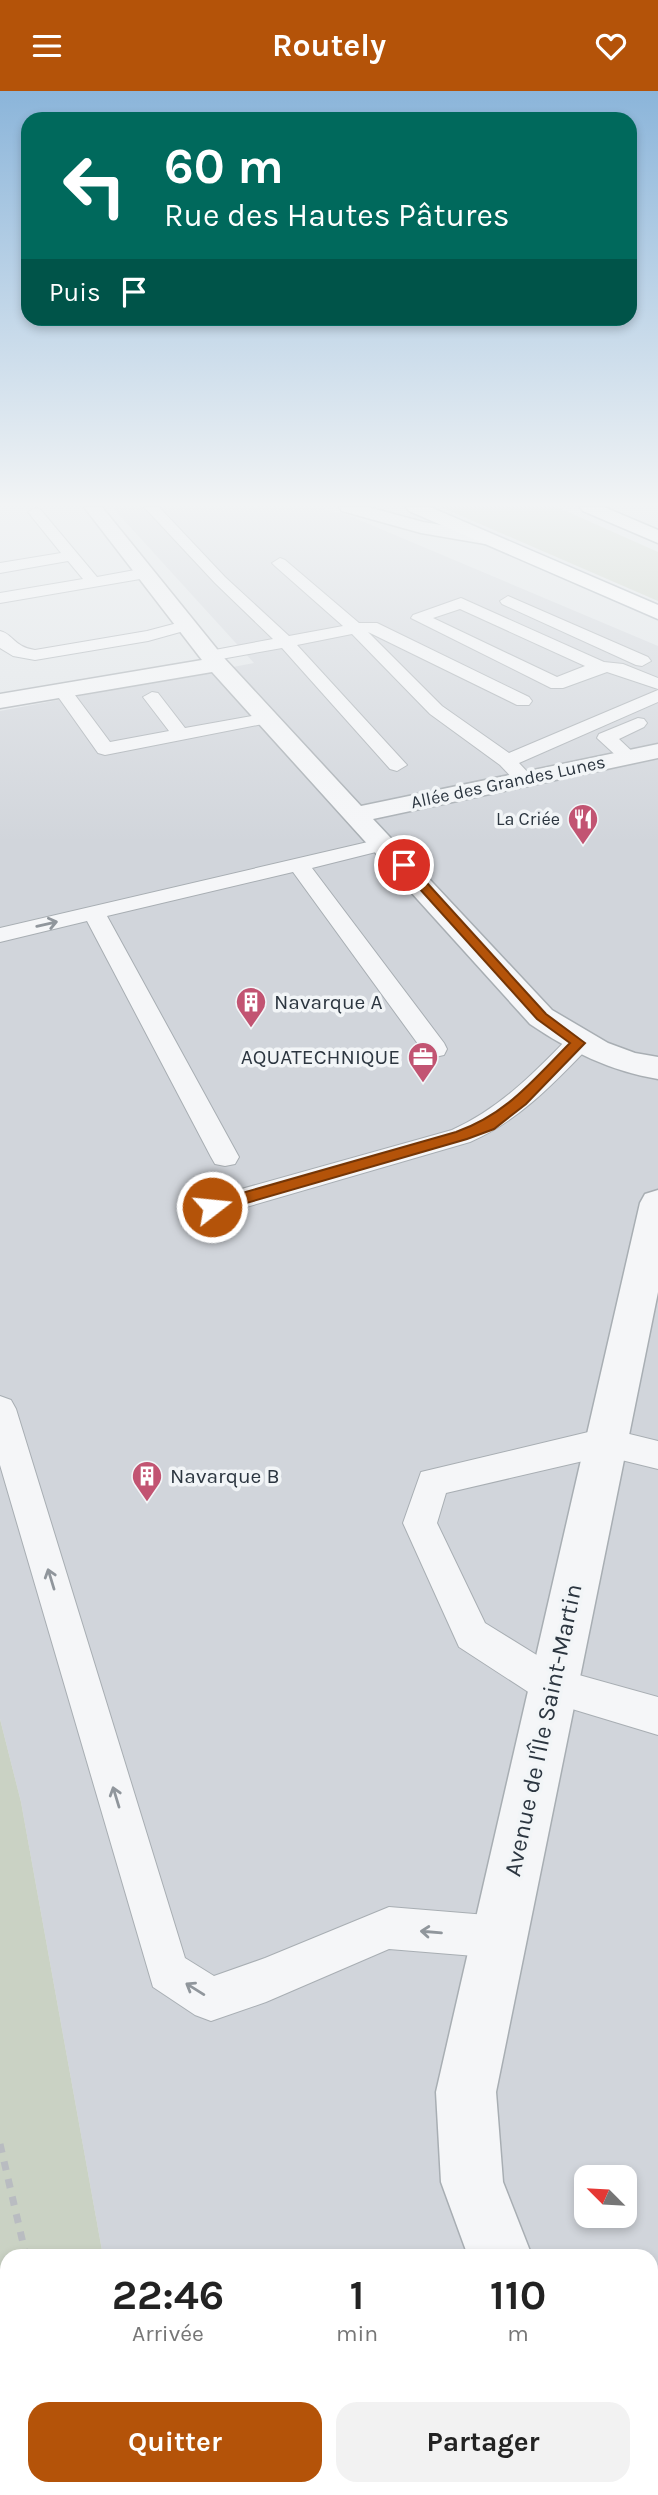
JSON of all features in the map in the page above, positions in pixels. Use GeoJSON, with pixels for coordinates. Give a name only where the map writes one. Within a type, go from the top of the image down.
{"type":"FeatureCollection","features":[{"type":"Feature","properties":{"kind":"street"},"geometry":{"type":"LineString","coordinates":[[180,619],[214,660],[358,814],[541,1017],[578,1043],[606,1056],[658,1068]]}},
{"type":"Feature","properties":{"kind":"street"},"geometry":{"type":"LineString","coordinates":[[0,701],[214,660]]}},
{"type":"Feature","properties":{"kind":"street","name":"Allée des Grandes Lunes"},"geometry":{"type":"LineString","coordinates":[[358,814],[516,770],[629,757],[658,751]]}},
{"type":"Feature","properties":{"kind":"street","name":"Avenue de l'Île Saint-Martin"},"geometry":{"type":"LineString","coordinates":[[497,2249],[472,2182],[466,2092],[658,1203]]}},
{"type":"Feature","properties":{"kind":"lane"},"geometry":{"type":"LineString","coordinates":[[262,619],[285,641],[397,765]]}},
{"type":"Feature","properties":{"kind":"lane"},"geometry":{"type":"LineString","coordinates":[[345,619],[436,711],[516,770],[658,695]]}},
{"type":"Feature","properties":{"kind":"lane"},"geometry":{"type":"LineString","coordinates":[[421,619],[557,684],[599,666],[617,666],[658,684]]}},
{"type":"Feature","properties":{"kind":"lane"},"geometry":{"type":"LineString","coordinates":[[496,619],[599,666]]}},
{"type":"Feature","properties":{"kind":"lane"},"geometry":{"type":"LineString","coordinates":[[549,619],[658,668]]}},
{"type":"Feature","properties":{"kind":"lane"},"geometry":{"type":"LineString","coordinates":[[0,636],[6,646],[19,653],[35,655],[148,636],[185,626]]}},
{"type":"Feature","properties":{"kind":"lane"},"geometry":{"type":"LineString","coordinates":[[214,660],[285,641],[371,626],[523,701]]}},
{"type":"Feature","properties":{"kind":"lane"},"geometry":{"type":"LineString","coordinates":[[63,691],[104,749],[268,718]]}},
{"type":"Feature","properties":{"kind":"lane"},"geometry":{"type":"LineString","coordinates":[[152,697],[181,735]]}},
{"type":"Feature","properties":{"kind":"lane"},"geometry":{"type":"LineString","coordinates":[[629,757],[606,738],[658,714]]}},
{"type":"Feature","properties":{"kind":"lane"},"geometry":{"type":"LineString","coordinates":[[0,935],[385,844]]}},
{"type":"Feature","properties":{"kind":"lane"},"geometry":{"type":"LineString","coordinates":[[299,865],[435,1049]]}},
{"type":"Feature","properties":{"kind":"lane"},"geometry":{"type":"LineString","coordinates":[[94,913],[225,1157]]}},
{"type":"Feature","properties":{"kind":"lane"},"geometry":{"type":"LineString","coordinates":[[212,1207],[461,1136],[489,1125],[521,1101],[578,1043]]}},
{"type":"Feature","properties":{"kind":"lane"},"geometry":{"type":"LineString","coordinates":[[0,1409],[168,1972],[211,1999],[266,1980],[389,1928],[499,1937]]}},
{"type":"Feature","properties":{"kind":"lane"},"geometry":{"type":"LineString","coordinates":[[658,1455],[606,1442],[433,1482],[420,1523],[472,1636],[552,1686],[658,1716]]}},
{"type":"Feature","properties":{"kind":"path"},"geometry":{"type":"LineString","coordinates":[[0,2144],[24,2249]]}},
{"type":"Feature","properties":{"kind":"shaded area"},"geometry":{"type":"Polygon","coordinates":[[[214,619],[594,619],[658,646],[658,2249],[102,2249],[21,1802],[0,1719],[0,711],[254,663],[214,619]]]}},
{"type":"Feature","properties":{"kind":"shaded area"},"geometry":{"type":"Polygon","coordinates":[[[0,1719],[21,1802],[102,2249],[0,2249],[0,1719]]]}},
{"type":"Feature","properties":{"kind":"place","name":"La Criée"},"geometry":{"type":"Point","coordinates":[583,846]}},
{"type":"Feature","properties":{"kind":"place","name":"Navarque A"},"geometry":{"type":"Point","coordinates":[251,1029]}},
{"type":"Feature","properties":{"kind":"place","name":"AQUATECHNIQUE"},"geometry":{"type":"Point","coordinates":[423,1084]}},
{"type":"Feature","properties":{"kind":"place","name":"Navarque B"},"geometry":{"type":"Point","coordinates":[147,1503]}},
{"type":"Feature","properties":{"kind":"route"},"geometry":{"type":"LineString","coordinates":[[212,1207],[461,1136],[489,1125],[521,1101],[578,1043],[541,1017],[404,865]]}}]}
